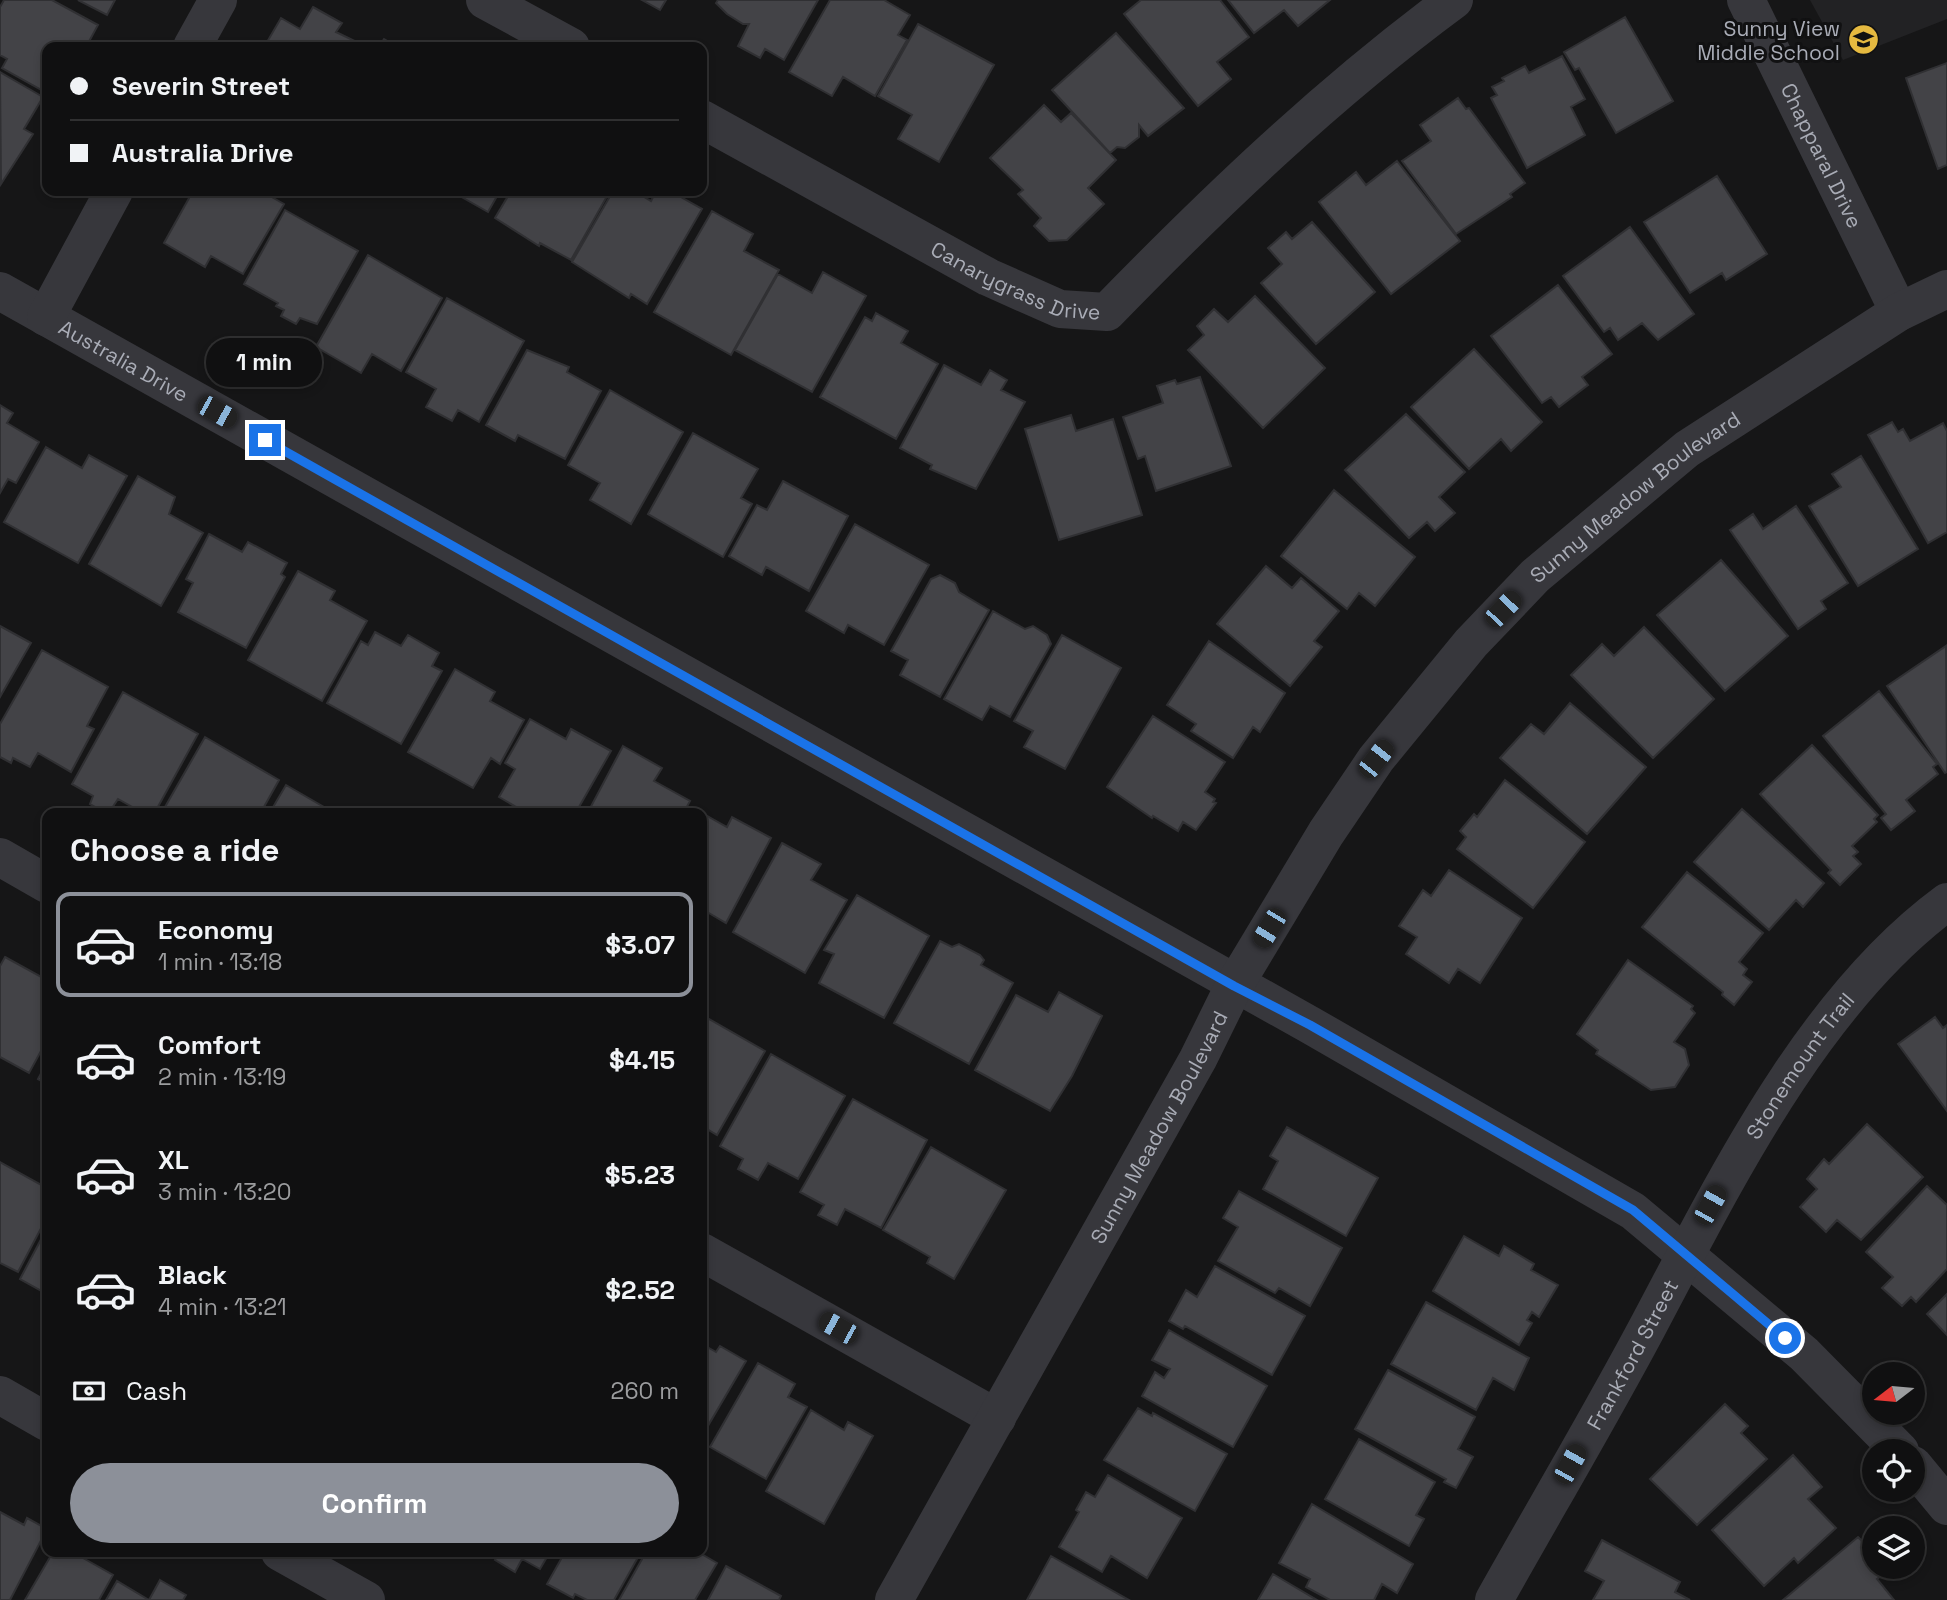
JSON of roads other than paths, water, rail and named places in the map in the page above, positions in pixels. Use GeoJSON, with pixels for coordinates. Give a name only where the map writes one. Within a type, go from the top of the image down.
{"type":"FeatureCollection","features":[{"type":"Feature","properties":{"kind":"street"},"geometry":{"type":"LineString","coordinates":[[195,42],[218,0]]}},
{"type":"Feature","properties":{"kind":"street"},"geometry":{"type":"LineString","coordinates":[[485,0],[562,42]]}},
{"type":"Feature","properties":{"kind":"street","name":"Canarygrass Drive"},"geometry":{"type":"LineString","coordinates":[[707,122],[988,277],[1060,309],[1107,313],[1205,211],[1398,41],[1454,0]]}},
{"type":"Feature","properties":{"kind":"street","name":"Chapparal Drive"},"geometry":{"type":"LineString","coordinates":[[1746,0],[1899,312]]}},
{"type":"Feature","properties":{"kind":"street"},"geometry":{"type":"LineString","coordinates":[[46,317],[111,196]]}},
{"type":"Feature","properties":{"kind":"street","name":"Sunny Meadow Boulevard"},"geometry":{"type":"LineString","coordinates":[[894,1600],[1198,1059],[1234,986],[1326,833],[1376,759],[1471,643],[1535,576],[1687,449],[1899,312],[1947,289]]}},
{"type":"Feature","properties":{"kind":"street","name":"Australia Drive"},"geometry":{"type":"LineString","coordinates":[[0,291],[1234,986],[1310,1025],[1633,1210],[1804,1354],[1888,1439]]}},
{"type":"Feature","properties":{"kind":"street"},"geometry":{"type":"LineString","coordinates":[[0,858],[42,881]]}},
{"type":"Feature","properties":{"kind":"street","name":"Stonemount Trail"},"geometry":{"type":"LineString","coordinates":[[1685,1254],[1718,1191],[1819,1036],[1900,943],[1947,902]]}},
{"type":"Feature","properties":{"kind":"street","name":"Frankford Street"},"geometry":{"type":"LineString","coordinates":[[1494,1600],[1647,1328],[1685,1254]]}},
{"type":"Feature","properties":{"kind":"street"},"geometry":{"type":"LineString","coordinates":[[707,1255],[997,1418]]}},
{"type":"Feature","properties":{"kind":"street"},"geometry":{"type":"LineString","coordinates":[[0,1395],[42,1419]]}},
{"type":"Feature","properties":{"kind":"street"},"geometry":{"type":"LineString","coordinates":[[1925,1479],[1947,1506]]}},
{"type":"Feature","properties":{"kind":"street"},"geometry":{"type":"LineString","coordinates":[[290,1557],[366,1600]]}},
{"type":"Feature","properties":{"kind":"place","name":"Sunny View Middle School"},"geometry":{"type":"Point","coordinates":[1863,40]}}]}
